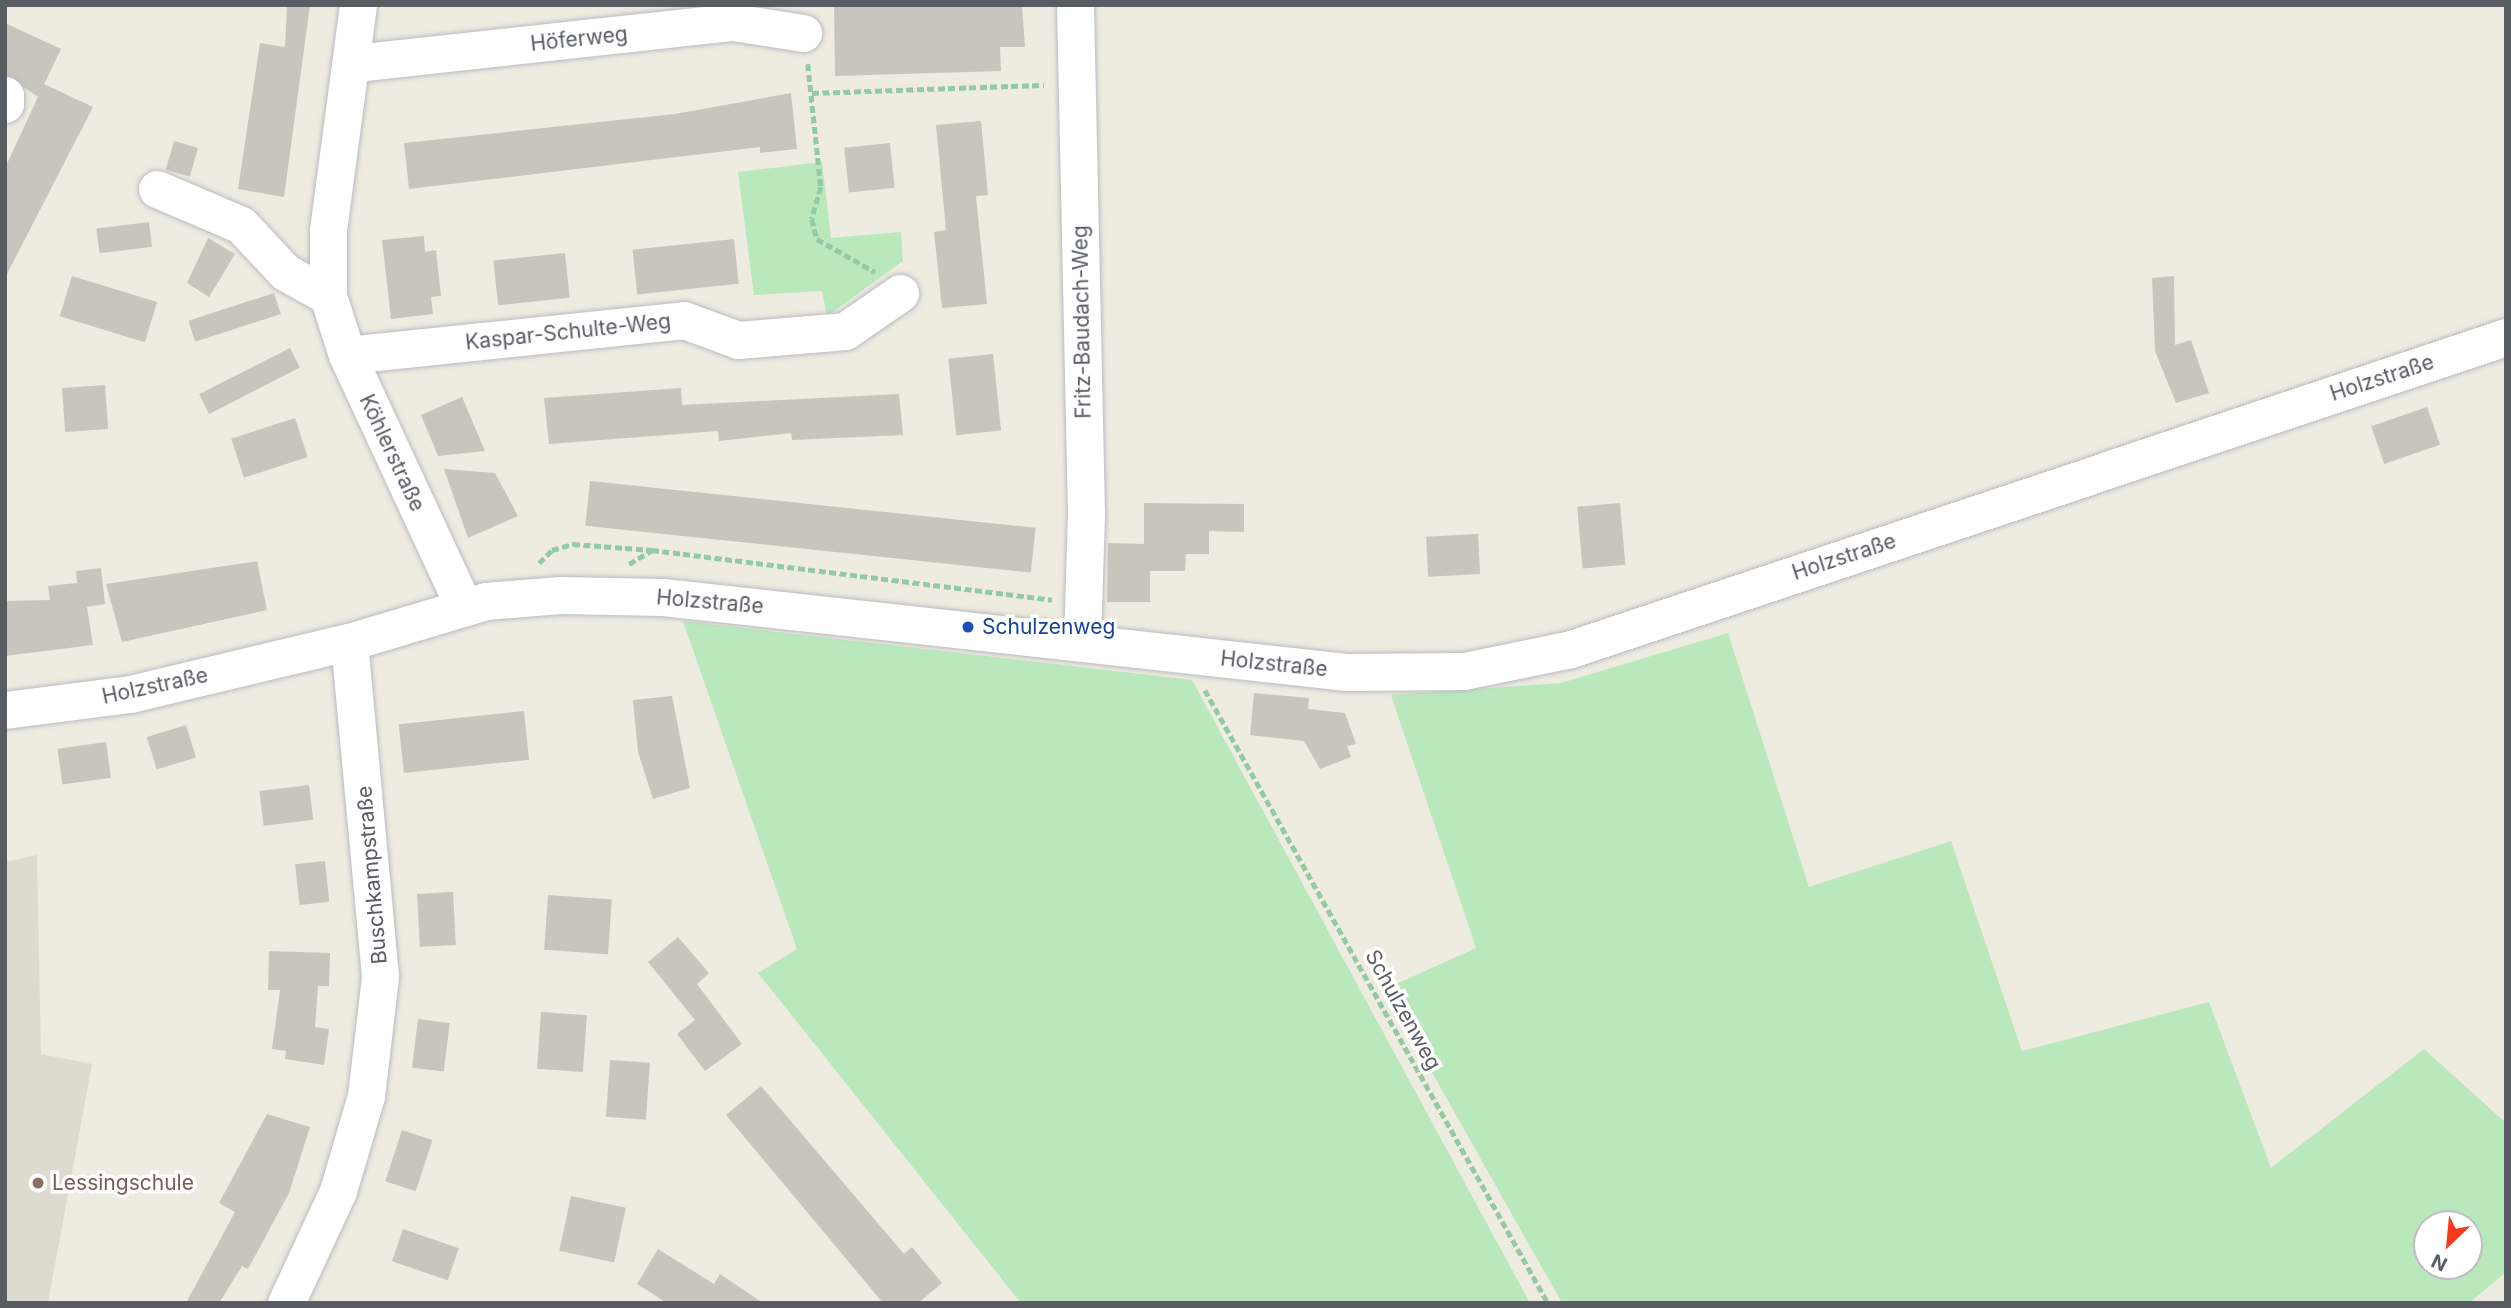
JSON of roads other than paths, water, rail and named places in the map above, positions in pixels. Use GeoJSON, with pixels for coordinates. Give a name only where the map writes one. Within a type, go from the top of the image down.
{"type":"FeatureCollection","features":[{"type":"Feature","properties":{"kind":"street","name":"Köhlerstraße"},"geometry":{"type":"LineString","coordinates":[[358,5],[355,63],[328,231],[328,296],[347,355],[464,607]]}},
{"type":"Feature","properties":{"kind":"street","name":"Fritz-Baudach-Weg"},"geometry":{"type":"LineString","coordinates":[[1075,5],[1086,514],[1082,628]]}},
{"type":"Feature","properties":{"kind":"street","name":"Höferweg"},"geometry":{"type":"LineString","coordinates":[[355,63],[733,22],[803,33]]}},
{"type":"Feature","properties":{"kind":"street"},"geometry":{"type":"LineString","coordinates":[[5,95],[5,104]]}},
{"type":"Feature","properties":{"kind":"street"},"geometry":{"type":"LineString","coordinates":[[157,189],[241,225],[285,272],[328,296]]}},
{"type":"Feature","properties":{"kind":"street","name":"Kaspar-Schulte-Weg"},"geometry":{"type":"LineString","coordinates":[[347,355],[684,320],[738,340],[845,331],[900,293]]}},
{"type":"Feature","properties":{"kind":"street","name":"Holzstraße"},"geometry":{"type":"LineString","coordinates":[[5,710],[130,694],[349,642],[464,607],[520,597],[663,597],[1082,628],[1201,656],[1347,672],[1464,671],[1572,649],[2506,337]]}},
{"type":"Feature","properties":{"kind":"street","name":"Buschkampstraße"},"geometry":{"type":"LineString","coordinates":[[286,1303],[338,1191],[366,1097],[380,976],[349,642]]}},
{"type":"Feature","properties":{"kind":"place","name":"Schulzenweg"},"geometry":{"type":"Point","coordinates":[968,627]}},
{"type":"Feature","properties":{"kind":"place","name":"Lessingschule"},"geometry":{"type":"Point","coordinates":[38,1183]}}]}
